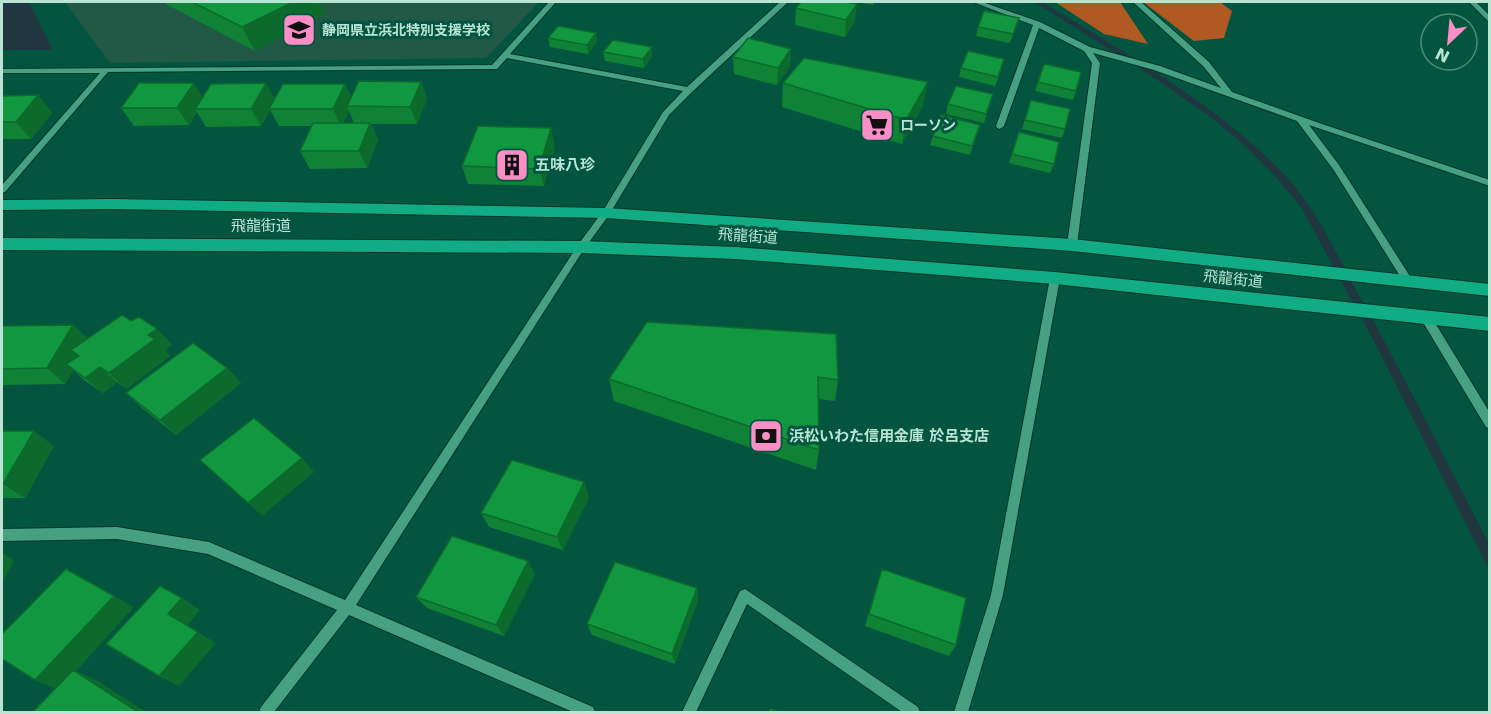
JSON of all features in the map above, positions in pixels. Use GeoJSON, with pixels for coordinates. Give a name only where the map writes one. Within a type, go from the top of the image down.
{"type":"FeatureCollection","features":[{"type":"Feature","properties":{"kind":"highway","name":"飛龍街道"},"geometry":{"type":"LineString","coordinates":[[2,205],[125,204],[606,213],[1072,245],[1490,290]]}},
{"type":"Feature","properties":{"kind":"highway","name":"飛龍街道"},"geometry":{"type":"LineString","coordinates":[[2,244],[581,247],[736,253],[1055,278],[1490,324]]}},
{"type":"Feature","properties":{"kind":"street"},"geometry":{"type":"LineString","coordinates":[[2,71],[494,67],[552,2]]}},
{"type":"Feature","properties":{"kind":"street"},"geometry":{"type":"LineString","coordinates":[[266,712],[347,608],[581,247],[606,213],[666,114],[784,2]]}},
{"type":"Feature","properties":{"kind":"street"},"geometry":{"type":"LineString","coordinates":[[977,2],[1037,24],[1087,49],[1157,68],[1490,183]]}},
{"type":"Feature","properties":{"kind":"street"},"geometry":{"type":"LineString","coordinates":[[1137,2],[1206,64],[1228,92]]}},
{"type":"Feature","properties":{"kind":"street"},"geometry":{"type":"LineString","coordinates":[[1473,2],[1490,21]]}},
{"type":"Feature","properties":{"kind":"street"},"geometry":{"type":"LineString","coordinates":[[1000,126],[1037,24]]}},
{"type":"Feature","properties":{"kind":"street"},"geometry":{"type":"LineString","coordinates":[[1072,245],[1096,63],[1087,49]]}},
{"type":"Feature","properties":{"kind":"street"},"geometry":{"type":"LineString","coordinates":[[505,55],[689,90]]}},
{"type":"Feature","properties":{"kind":"street"},"geometry":{"type":"LineString","coordinates":[[2,190],[105,71]]}},
{"type":"Feature","properties":{"kind":"street"},"geometry":{"type":"LineString","coordinates":[[1300,119],[1336,167],[1408,281]]}},
{"type":"Feature","properties":{"kind":"street"},"geometry":{"type":"LineString","coordinates":[[961,712],[998,595],[1055,278]]}},
{"type":"Feature","properties":{"kind":"street"},"geometry":{"type":"LineString","coordinates":[[1425,316],[1490,424]]}},
{"type":"Feature","properties":{"kind":"street"},"geometry":{"type":"LineString","coordinates":[[2,535],[117,533],[209,548],[588,712]]}},
{"type":"Feature","properties":{"kind":"street"},"geometry":{"type":"LineString","coordinates":[[688,712],[745,595],[913,712]]}},
{"type":"Feature","properties":{"kind":"shaded area","name":"静岡県立浜北特別支援学校"},"geometry":{"type":"Polygon","coordinates":[[[65,2],[539,2],[486,58],[110,63],[65,2]]]}},
{"type":"Feature","properties":{"kind":"shaded area"},"geometry":{"type":"Polygon","coordinates":[[[1055,2],[1120,2],[1148,44],[1104,34],[1055,2]]]}},
{"type":"Feature","properties":{"kind":"shaded area"},"geometry":{"type":"Polygon","coordinates":[[[1143,2],[1220,2],[1232,11],[1224,38],[1194,41],[1143,2]]]}},
{"type":"Feature","properties":{"kind":"water"},"geometry":{"type":"Polygon","coordinates":[[[2,2],[29,2],[53,50],[2,50],[2,2]]]}},
{"type":"Feature","properties":{"kind":"building"},"geometry":{"type":"Polygon","coordinates":[[[192,2],[293,2],[242,27],[192,2]]]}},
{"type":"Feature","properties":{"kind":"building"},"geometry":{"type":"Polygon","coordinates":[[[801,2],[857,4],[846,20],[796,8],[801,2]]]}},
{"type":"Feature","properties":{"kind":"building"},"geometry":{"type":"Polygon","coordinates":[[[984,11],[1019,18],[1013,34],[978,27],[984,11]]]}},
{"type":"Feature","properties":{"kind":"building"},"geometry":{"type":"Polygon","coordinates":[[[558,26],[596,33],[587,45],[548,38],[558,26]]]}},
{"type":"Feature","properties":{"kind":"building"},"geometry":{"type":"Polygon","coordinates":[[[748,38],[791,49],[778,68],[733,57],[748,38]]]}},
{"type":"Feature","properties":{"kind":"building"},"geometry":{"type":"Polygon","coordinates":[[[613,40],[652,47],[643,59],[603,52],[613,40]]]}},
{"type":"Feature","properties":{"kind":"building"},"geometry":{"type":"Polygon","coordinates":[[[968,51],[1004,59],[998,77],[961,68],[968,51]]]}},
{"type":"Feature","properties":{"kind":"building"},"geometry":{"type":"Polygon","coordinates":[[[804,58],[928,82],[906,120],[783,83],[804,58]]]}},
{"type":"Feature","properties":{"kind":"building"},"geometry":{"type":"Polygon","coordinates":[[[1044,64],[1081,72],[1076,91],[1038,82],[1044,64]]]}},
{"type":"Feature","properties":{"kind":"building"},"geometry":{"type":"Polygon","coordinates":[[[359,81],[421,82],[410,107],[347,106],[359,81]]]}},
{"type":"Feature","properties":{"kind":"building"},"geometry":{"type":"Polygon","coordinates":[[[139,83],[194,83],[177,108],[121,108],[139,83]]]}},
{"type":"Feature","properties":{"kind":"building"},"geometry":{"type":"Polygon","coordinates":[[[266,83],[251,109],[195,109],[211,84],[266,83]]]}},
{"type":"Feature","properties":{"kind":"building"},"geometry":{"type":"Polygon","coordinates":[[[283,84],[345,84],[333,109],[269,109],[283,84]]]}},
{"type":"Feature","properties":{"kind":"building"},"geometry":{"type":"Polygon","coordinates":[[[956,86],[993,94],[986,114],[948,104],[956,86]]]}},
{"type":"Feature","properties":{"kind":"building"},"geometry":{"type":"Polygon","coordinates":[[[38,95],[16,122],[2,122],[2,96],[38,95]]]}},
{"type":"Feature","properties":{"kind":"building"},"geometry":{"type":"Polygon","coordinates":[[[1031,100],[1070,109],[1065,129],[1025,120],[1031,100]]]}},
{"type":"Feature","properties":{"kind":"building"},"geometry":{"type":"Polygon","coordinates":[[[941,115],[980,125],[972,146],[933,136],[941,115]]]}},
{"type":"Feature","properties":{"kind":"building"},"geometry":{"type":"Polygon","coordinates":[[[313,123],[370,123],[359,151],[300,151],[313,123]]]}},
{"type":"Feature","properties":{"kind":"building"},"geometry":{"type":"Polygon","coordinates":[[[478,126],[551,128],[539,169],[462,166],[478,126]]]}},
{"type":"Feature","properties":{"kind":"building"},"geometry":{"type":"Polygon","coordinates":[[[1019,132],[1059,142],[1054,164],[1012,154],[1019,132]]]}},
{"type":"Feature","properties":{"kind":"building"},"geometry":{"type":"Polygon","coordinates":[[[122,315],[131,321],[139,317],[157,329],[148,335],[155,339],[109,373],[100,367],[85,378],[66,364],[79,356],[71,350],[122,315]]]}},
{"type":"Feature","properties":{"kind":"building","name":"浜松いわた信用金庫 於呂支店"},"geometry":{"type":"Polygon","coordinates":[[[647,322],[836,334],[838,380],[818,377],[819,450],[609,379],[647,322]]]}},
{"type":"Feature","properties":{"kind":"building"},"geometry":{"type":"Polygon","coordinates":[[[73,325],[47,368],[2,369],[2,326],[73,325]]]}},
{"type":"Feature","properties":{"kind":"building"},"geometry":{"type":"Polygon","coordinates":[[[193,343],[227,368],[160,420],[126,393],[193,343]]]}},
{"type":"Feature","properties":{"kind":"building"},"geometry":{"type":"Polygon","coordinates":[[[254,418],[302,458],[248,503],[200,460],[254,418]]]}},
{"type":"Feature","properties":{"kind":"building"},"geometry":{"type":"Polygon","coordinates":[[[2,431],[34,431],[3,484],[2,484],[2,431]]]}},
{"type":"Feature","properties":{"kind":"building"},"geometry":{"type":"Polygon","coordinates":[[[512,460],[584,482],[557,537],[481,513],[512,460]]]}},
{"type":"Feature","properties":{"kind":"building"},"geometry":{"type":"Polygon","coordinates":[[[452,536],[528,561],[496,625],[416,597],[452,536]]]}},
{"type":"Feature","properties":{"kind":"building"},"geometry":{"type":"Polygon","coordinates":[[[615,562],[697,588],[672,654],[587,624],[615,562]]]}},
{"type":"Feature","properties":{"kind":"building"},"geometry":{"type":"Polygon","coordinates":[[[66,569],[114,596],[35,680],[2,659],[2,634],[66,569]]]}},
{"type":"Feature","properties":{"kind":"building"},"geometry":{"type":"Polygon","coordinates":[[[882,569],[966,598],[956,645],[869,614],[882,569]]]}},
{"type":"Feature","properties":{"kind":"building"},"geometry":{"type":"Polygon","coordinates":[[[160,586],[182,598],[168,614],[198,632],[159,676],[106,644],[160,586]]]}},
{"type":"Feature","properties":{"kind":"building"},"geometry":{"type":"Polygon","coordinates":[[[73,670],[138,712],[33,712],[73,670]]]}},
{"type":"Feature","properties":{"kind":"waterway"},"geometry":{"type":"LineString","coordinates":[[1038,2],[1145,69],[1215,117],[1247,143],[1305,205],[1379,340],[1490,560]]}},
{"type":"Feature","properties":{"kind":"place","name":"静岡県立浜北特別支援学校"},"geometry":{"type":"Point","coordinates":[299,30]}},
{"type":"Feature","properties":{"kind":"place","name":"ローソン"},"geometry":{"type":"Point","coordinates":[877,125]}},
{"type":"Feature","properties":{"kind":"place","name":"五味八珍"},"geometry":{"type":"Point","coordinates":[512,165]}},
{"type":"Feature","properties":{"kind":"place","name":"浜松いわた信用金庫 於呂支店"},"geometry":{"type":"Point","coordinates":[766,436]}}]}
